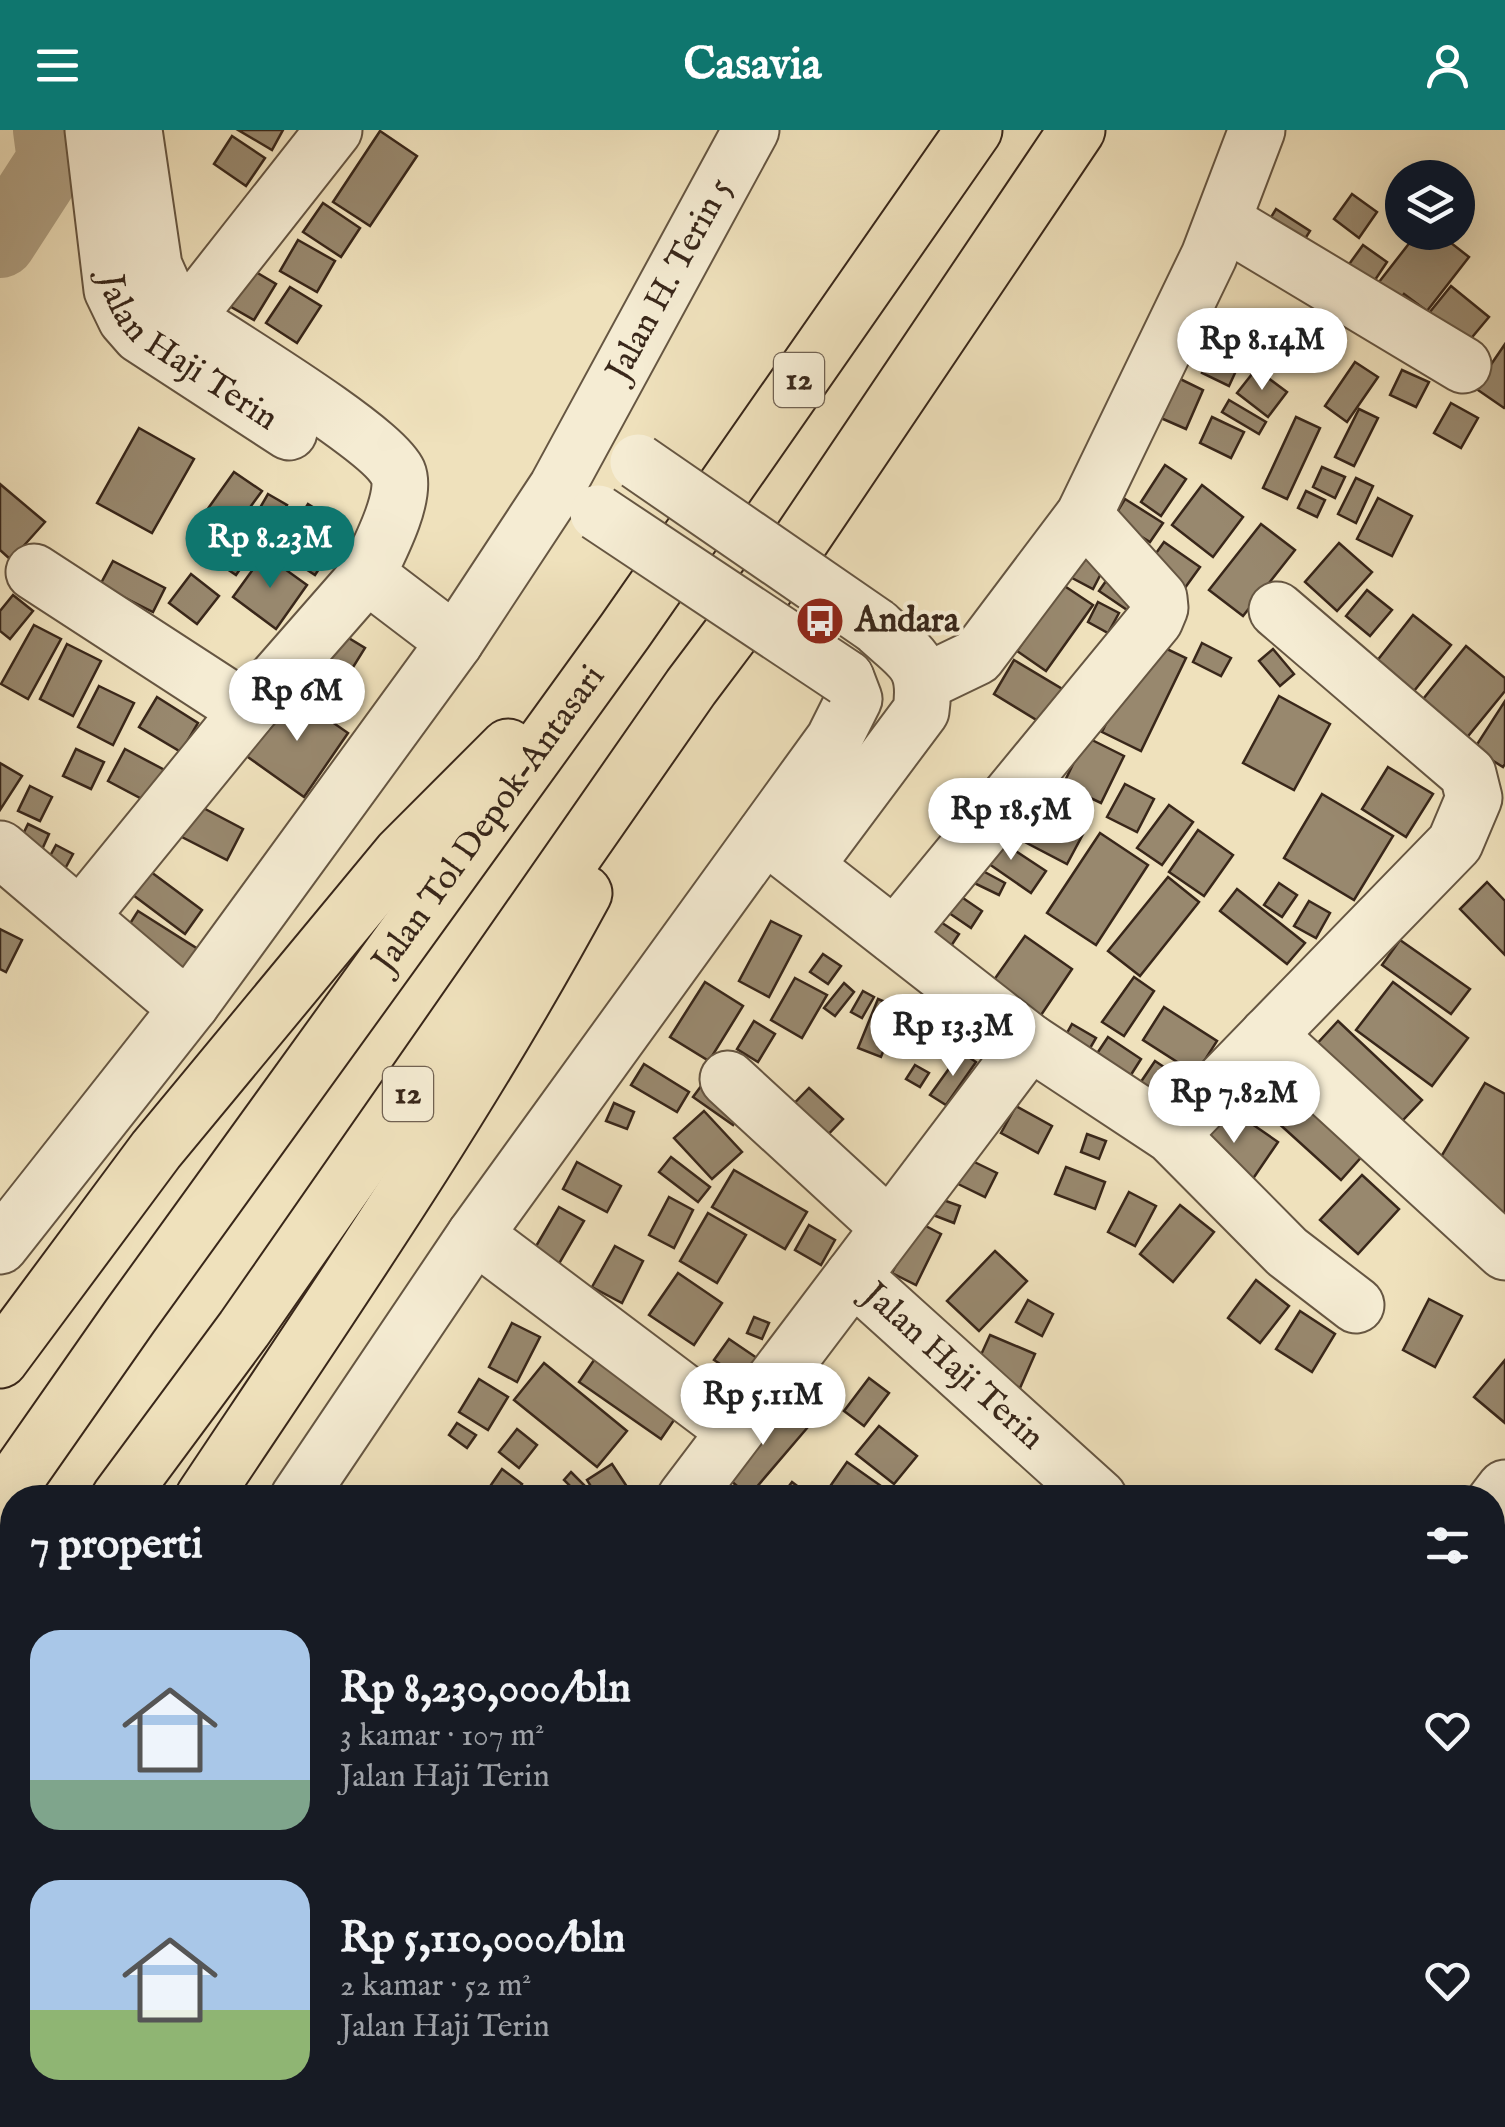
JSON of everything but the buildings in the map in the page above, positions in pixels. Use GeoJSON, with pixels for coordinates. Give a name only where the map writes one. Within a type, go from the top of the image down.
{"type":"FeatureCollection","features":[{"type":"Feature","properties":{"kind":"highway","name":"Jalan Tol Depok–Antasari"},"geometry":{"type":"LineString","coordinates":[[12,1485],[625,631],[974,130]]}},
{"type":"Feature","properties":{"kind":"highway","name":"12"},"geometry":{"type":"LineString","coordinates":[[129,1485],[244,1329],[691,687],[797,546],[1077,130]]}},
{"type":"Feature","properties":{"kind":"highway"},"geometry":{"type":"LineString","coordinates":[[0,1360],[156,1150],[400,854],[625,631]]}},
{"type":"Feature","properties":{"kind":"highway"},"geometry":{"type":"LineString","coordinates":[[212,1485],[352,1274],[542,971],[685,710],[691,687]]}},
{"type":"Feature","properties":{"kind":"street","name":"Jalan Haji Terin"},"geometry":{"type":"LineString","coordinates":[[93,130],[112,290],[126,319],[140,335],[395,504]]}},
{"type":"Feature","properties":{"kind":"street"},"geometry":{"type":"LineString","coordinates":[[80,917],[248,712],[367,575],[384,541],[400,487],[398,472],[364,437],[186,318],[166,293],[154,266],[134,130]]}},
{"type":"Feature","properties":{"kind":"street"},"geometry":{"type":"LineString","coordinates":[[186,318],[334,130]]}},
{"type":"Feature","properties":{"kind":"street","name":"Jalan H. Terin 5"},"geometry":{"type":"LineString","coordinates":[[0,1246],[191,1004],[455,642],[578,500],[588,429],[751,130]]}},
{"type":"Feature","properties":{"kind":"street"},"geometry":{"type":"LineString","coordinates":[[834,740],[923,697],[977,657],[1084,515],[1210,256],[1257,130]]}},
{"type":"Feature","properties":{"kind":"street"},"geometry":{"type":"LineString","coordinates":[[1223,221],[1463,365]]}},
{"type":"Feature","properties":{"kind":"street"},"geometry":{"type":"LineString","coordinates":[[307,1485],[475,1235],[786,850],[923,697],[920,668],[876,626],[588,429]]}},
{"type":"Feature","properties":{"kind":"street"},"geometry":{"type":"LineString","coordinates":[[578,500],[846,678],[854,699],[786,850]]}},
{"type":"Feature","properties":{"kind":"street"},"geometry":{"type":"LineString","coordinates":[[895,936],[1156,620],[1159,598],[1084,515]]}},
{"type":"Feature","properties":{"kind":"street"},"geometry":{"type":"LineString","coordinates":[[34,572],[248,712]]}},
{"type":"Feature","properties":{"kind":"street"},"geometry":{"type":"LineString","coordinates":[[367,575],[455,642]]}},
{"type":"Feature","properties":{"kind":"street"},"geometry":{"type":"LineString","coordinates":[[1170,1135],[1455,843],[1474,798],[1468,774],[1277,610]]}},
{"type":"Feature","properties":{"kind":"street"},"geometry":{"type":"LineString","coordinates":[[786,850],[1030,1042],[1170,1135],[1287,1252],[1356,1306]]}},
{"type":"Feature","properties":{"kind":"street"},"geometry":{"type":"LineString","coordinates":[[5,865],[80,917],[166,990],[191,1004]]}},
{"type":"Feature","properties":{"kind":"street"},"geometry":{"type":"LineString","coordinates":[[1268,1035],[1505,1252]]}},
{"type":"Feature","properties":{"kind":"street"},"geometry":{"type":"LineString","coordinates":[[694,1485],[1030,1042]]}},
{"type":"Feature","properties":{"kind":"street"},"geometry":{"type":"LineString","coordinates":[[728,1079],[889,1227]]}},
{"type":"Feature","properties":{"kind":"street"},"geometry":{"type":"LineString","coordinates":[[475,1235],[734,1430]]}},
{"type":"Feature","properties":{"kind":"street","name":"Jalan Haji Terin"},"geometry":{"type":"LineString","coordinates":[[853,1276],[1085,1485]]}},
{"type":"Feature","properties":{"kind":"waterway"},"geometry":{"type":"LineString","coordinates":[[0,242],[53,160],[49,130]]}},
{"type":"Feature","properties":{"kind":"place","name":"Andara"},"geometry":{"type":"Point","coordinates":[820,621]}}]}
